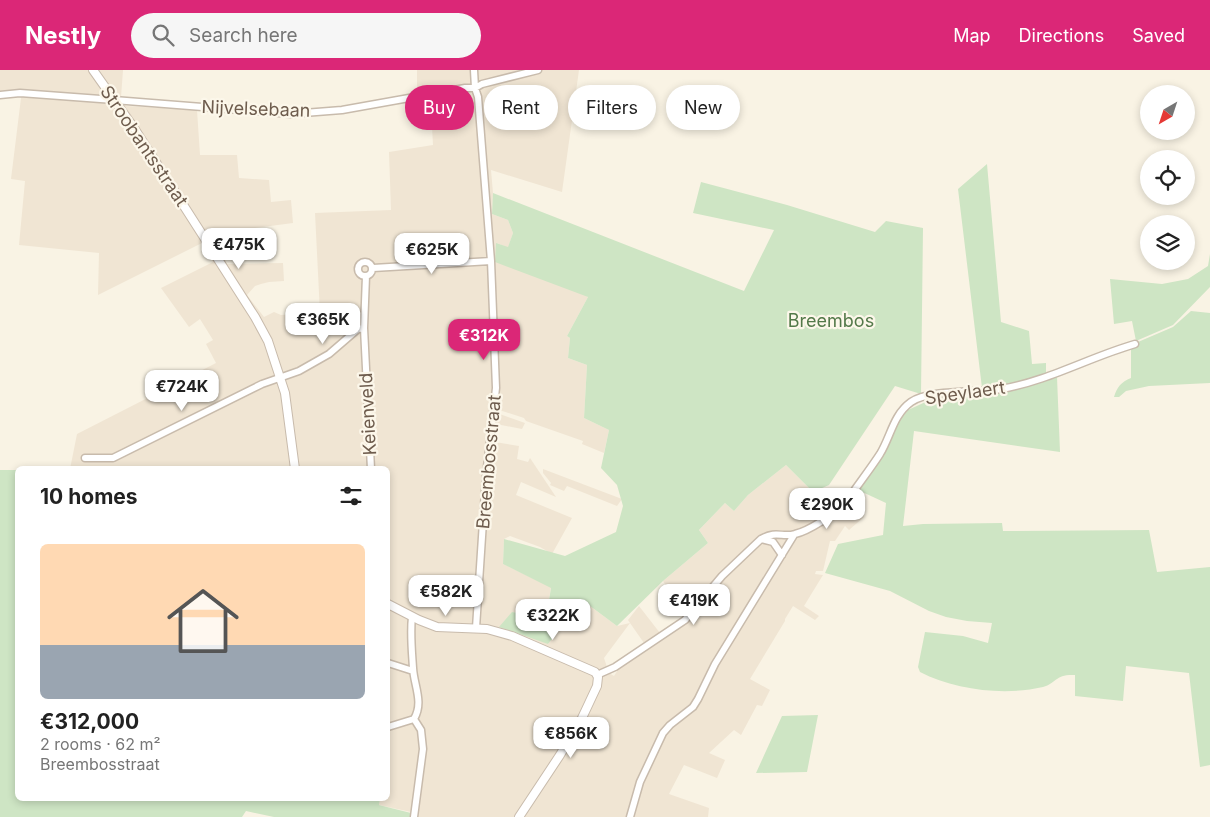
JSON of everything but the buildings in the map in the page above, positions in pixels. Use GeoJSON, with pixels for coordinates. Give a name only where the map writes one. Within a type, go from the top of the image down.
{"type":"FeatureCollection","features":[{"type":"Feature","properties":{"kind":"street","name":"Stroobantsstraat"},"geometry":{"type":"LineString","coordinates":[[93,70],[140,136],[255,317],[268,341],[281,377],[288,410],[295,466]]}},
{"type":"Feature","properties":{"kind":"street","name":"Breembosstraat"},"geometry":{"type":"LineString","coordinates":[[474,70],[475,88],[478,97],[491,261],[496,388],[486,476],[476,628]]}},
{"type":"Feature","properties":{"kind":"street","name":"Nijvelsebaan"},"geometry":{"type":"LineString","coordinates":[[0,95],[20,93],[291,114],[342,110],[465,88],[475,88],[482,84],[538,70]]}},
{"type":"Feature","properties":{"kind":"street"},"geometry":{"type":"LineString","coordinates":[[373,268],[370,275],[359,274],[360,263],[367,262],[373,268],[491,261]]}},
{"type":"Feature","properties":{"kind":"street","name":"Keienveld"},"geometry":{"type":"LineString","coordinates":[[366,276],[364,328],[371,466]]}},
{"type":"Feature","properties":{"kind":"street"},"geometry":{"type":"LineString","coordinates":[[85,458],[114,458],[262,384],[314,364],[329,354],[358,329],[364,328]]}},
{"type":"Feature","properties":{"kind":"street","name":"Speylaert"},"geometry":{"type":"LineString","coordinates":[[761,539],[768,535],[776,534],[794,535],[832,515],[845,504],[881,451],[896,418],[912,401],[942,394],[1003,389],[1060,373],[1107,352],[1135,344]]}},
{"type":"Feature","properties":{"kind":"street"},"geometry":{"type":"LineString","coordinates":[[630,817],[640,782],[663,733],[693,707],[715,664],[794,535]]}},
{"type":"Feature","properties":{"kind":"street"},"geometry":{"type":"LineString","coordinates":[[597,675],[615,667],[685,620],[722,576],[761,539],[773,542],[782,555]]}},
{"type":"Feature","properties":{"kind":"street"},"geometry":{"type":"LineString","coordinates":[[390,605],[412,617],[437,627],[476,628],[512,636],[591,669],[597,675],[597,686],[575,730],[519,817]]}},
{"type":"Feature","properties":{"kind":"street"},"geometry":{"type":"LineString","coordinates":[[390,726],[414,718],[418,712],[419,699],[413,671],[412,617]]}},
{"type":"Feature","properties":{"kind":"street"},"geometry":{"type":"LineString","coordinates":[[390,664],[413,671]]}},
{"type":"Feature","properties":{"kind":"street"},"geometry":{"type":"LineString","coordinates":[[414,718],[421,730],[423,749],[414,817]]}},
{"type":"Feature","properties":{"kind":"shaded area"},"geometry":{"type":"Polygon","coordinates":[[[0,70],[123,70],[121,97],[126,106],[197,110],[200,155],[237,155],[239,178],[269,180],[271,202],[291,200],[293,223],[255,228],[254,248],[222,252],[227,264],[283,263],[284,281],[269,282],[255,286],[247,295],[264,317],[274,312],[281,315],[320,313],[315,213],[391,210],[389,152],[433,145],[432,130],[474,130],[474,85],[417,85],[417,70],[579,70],[577,85],[568,85],[568,130],[571,130],[562,192],[491,170],[492,214],[508,220],[513,233],[508,248],[497,243],[588,297],[567,336],[570,338],[568,358],[587,365],[584,418],[609,430],[604,453],[582,444],[583,441],[490,407],[484,461],[491,462],[495,442],[519,446],[517,459],[528,462],[530,458],[556,497],[521,482],[516,495],[572,518],[552,554],[540,547],[510,536],[504,539],[503,564],[551,587],[546,619],[512,612],[548,644],[582,600],[617,626],[630,623],[604,658],[609,673],[614,676],[621,665],[637,657],[643,651],[681,628],[695,614],[692,610],[684,616],[663,581],[708,543],[699,530],[725,503],[734,511],[748,495],[786,465],[813,492],[806,501],[817,519],[808,525],[815,527],[851,501],[864,517],[849,530],[845,526],[835,541],[830,541],[823,571],[816,571],[815,574],[823,575],[804,606],[819,616],[815,620],[793,606],[750,679],[770,690],[762,706],[757,705],[741,735],[734,730],[709,753],[725,760],[717,778],[684,765],[669,794],[709,808],[708,817],[411,817],[411,812],[379,805],[380,801],[390,801],[390,466],[71,466],[77,434],[216,363],[206,344],[213,340],[200,319],[189,327],[161,288],[213,262],[202,243],[98,295],[99,253],[19,245],[25,181],[11,179],[22,90],[0,92],[0,70]]]}},
{"type":"Feature","properties":{"kind":"shaded area"},"geometry":{"type":"Polygon","coordinates":[[[497,413],[525,423],[522,429],[496,424],[497,413]]]}},
{"type":"Feature","properties":{"kind":"shaded area"},"geometry":{"type":"Polygon","coordinates":[[[543,469],[622,499],[617,506],[567,486],[564,491],[550,485],[551,483],[543,473],[543,469]]]}},
{"type":"Feature","properties":{"kind":"shaded area"},"geometry":{"type":"Polygon","coordinates":[[[639,606],[660,633],[644,643],[628,620],[639,606]]]}},
{"type":"Feature","properties":{"kind":"green space"},"geometry":{"type":"Polygon","coordinates":[[[987,164],[1001,322],[1029,331],[1032,364],[1046,363],[1046,377],[1023,384],[982,388],[958,189],[987,164]]]}},
{"type":"Feature","properties":{"kind":"green space","name":"Breembos"},"geometry":{"type":"Polygon","coordinates":[[[701,182],[787,205],[875,232],[886,221],[923,228],[921,394],[895,386],[829,485],[813,492],[786,465],[748,495],[734,511],[725,503],[699,530],[708,543],[663,581],[617,626],[582,600],[548,644],[499,627],[512,612],[546,618],[551,588],[503,564],[504,539],[565,556],[616,532],[623,506],[617,485],[601,468],[609,430],[584,418],[587,365],[568,358],[570,338],[567,336],[588,297],[495,262],[496,243],[508,247],[513,233],[508,220],[492,214],[493,193],[744,291],[774,230],[693,213],[701,182]]]}},
{"type":"Feature","properties":{"kind":"green space"},"geometry":{"type":"Polygon","coordinates":[[[1210,254],[1210,287],[1173,325],[1136,341],[1132,321],[1114,324],[1110,279],[1162,284],[1188,279],[1208,266],[1210,254]]]}},
{"type":"Feature","properties":{"kind":"green space"},"geometry":{"type":"Polygon","coordinates":[[[1191,311],[1210,313],[1210,383],[1149,386],[1126,391],[1119,397],[1114,397],[1120,385],[1131,378],[1131,345],[1173,327],[1191,311]]]}},
{"type":"Feature","properties":{"kind":"green space"},"geometry":{"type":"Polygon","coordinates":[[[1057,377],[1060,452],[914,431],[903,526],[1002,523],[1003,531],[1149,530],[1157,572],[1210,567],[1210,765],[1200,767],[1189,673],[1126,666],[1123,701],[1075,696],[1075,675],[1060,677],[1048,685],[1028,690],[980,690],[948,683],[920,672],[918,667],[925,632],[963,636],[988,643],[992,623],[946,617],[929,611],[890,591],[825,573],[838,544],[883,535],[886,503],[858,490],[877,465],[900,420],[908,410],[932,399],[1004,392],[1057,377]]]}},
{"type":"Feature","properties":{"kind":"green space"},"geometry":{"type":"Polygon","coordinates":[[[0,470],[15,470],[15,801],[380,801],[379,805],[411,813],[411,817],[274,817],[246,811],[242,817],[0,817],[0,470]]]}},
{"type":"Feature","properties":{"kind":"green space"},"geometry":{"type":"Polygon","coordinates":[[[818,715],[807,772],[756,773],[782,716],[818,715]]]}}]}
